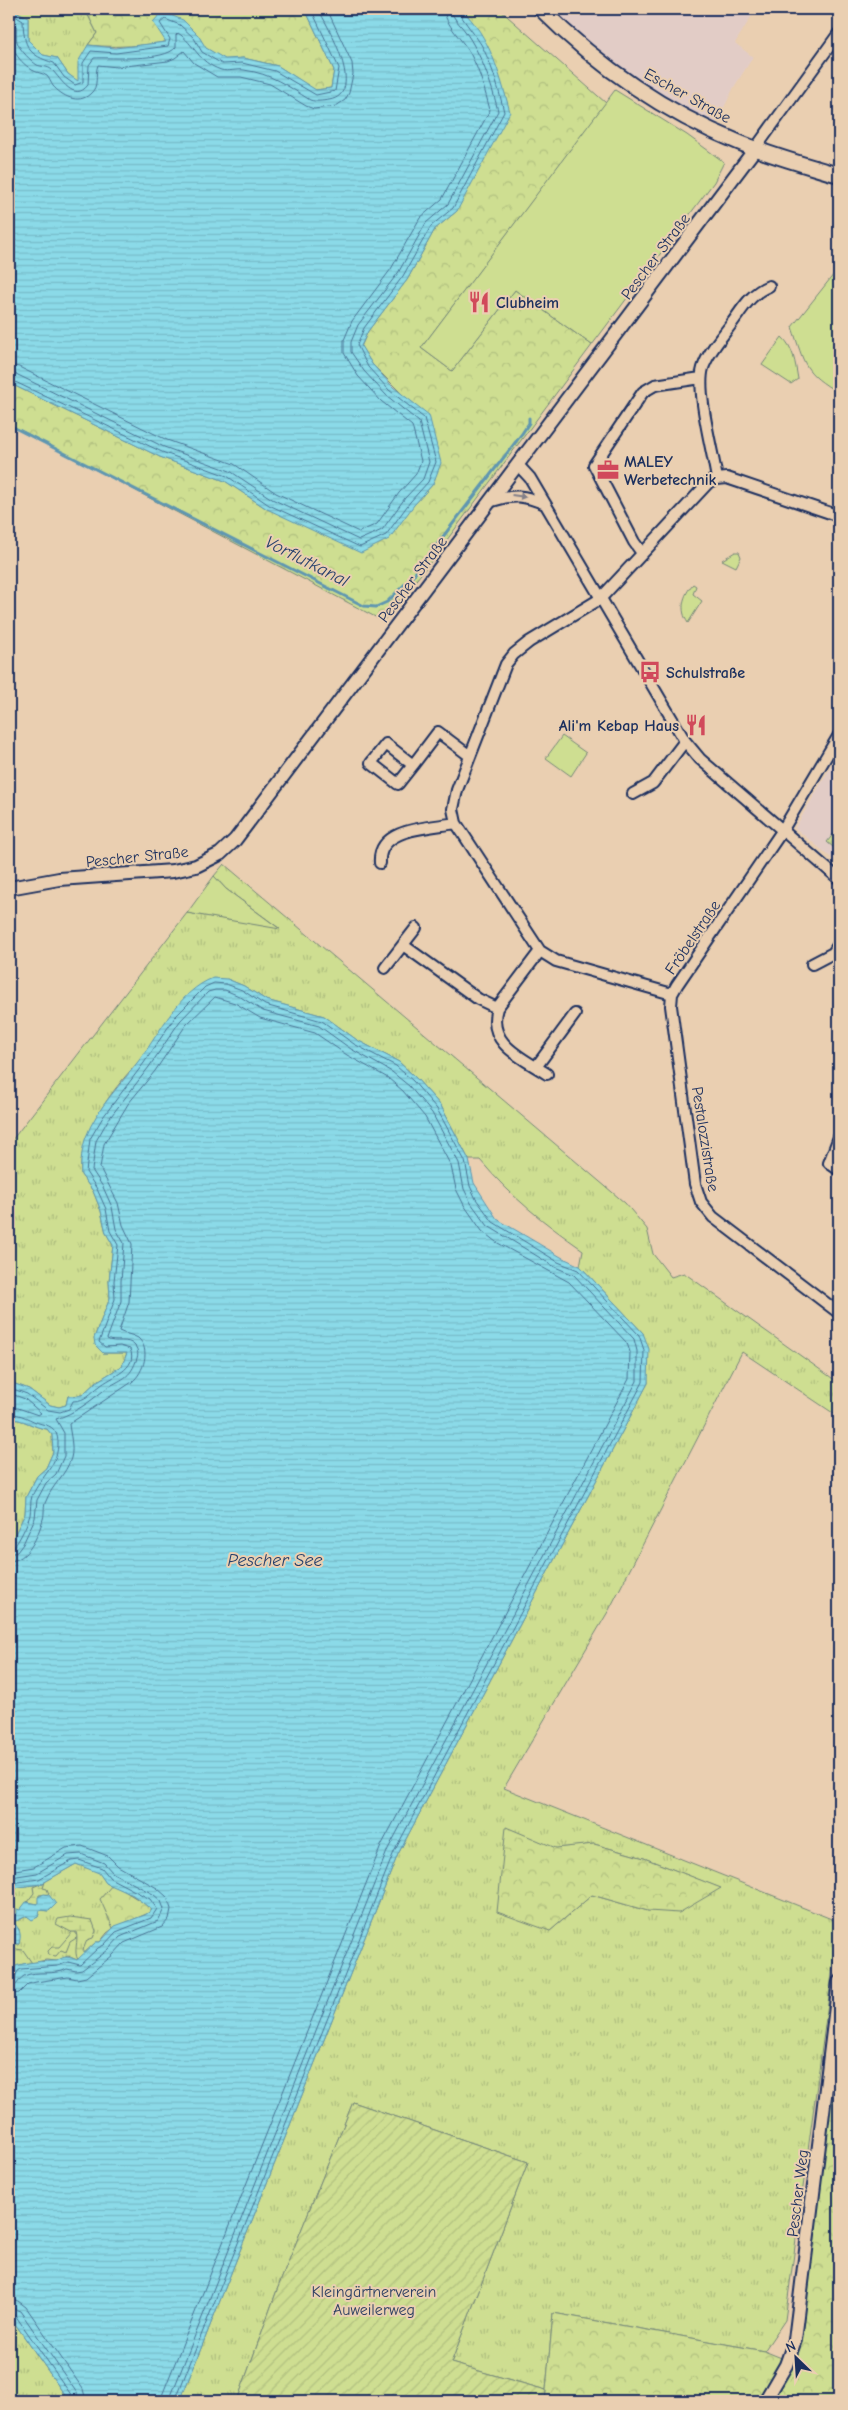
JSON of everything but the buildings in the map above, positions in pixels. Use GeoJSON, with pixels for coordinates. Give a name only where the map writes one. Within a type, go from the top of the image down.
{"type":"FeatureCollection","features":[{"type":"Feature","properties":{"kind":"main road","name":"Escher Straße"},"geometry":{"type":"LineString","coordinates":[[541,9],[586,52],[617,75],[684,116],[755,149],[839,175]]}},
{"type":"Feature","properties":{"kind":"street"},"geometry":{"type":"LineString","coordinates":[[755,149],[839,33]]}},
{"type":"Feature","properties":{"kind":"street","name":"Pescher Straße"},"geometry":{"type":"LineString","coordinates":[[9,888],[59,879],[173,871],[196,866],[220,854],[235,840],[492,501],[755,149]]}},
{"type":"Feature","properties":{"kind":"street"},"geometry":{"type":"LineString","coordinates":[[717,479],[701,378],[708,357],[750,298],[769,286]]}},
{"type":"Feature","properties":{"kind":"street"},"geometry":{"type":"LineString","coordinates":[[642,554],[594,465],[643,392],[655,385],[701,378]]}},
{"type":"Feature","properties":{"kind":"street"},"geometry":{"type":"LineString","coordinates":[[518,465],[527,473],[546,504],[685,741],[700,759],[839,879]]}},
{"type":"Feature","properties":{"kind":"street"},"geometry":{"type":"LineString","coordinates":[[380,863],[379,854],[384,843],[394,836],[456,822],[453,809],[457,790],[498,681],[506,664],[514,654],[528,642],[600,599],[709,482],[728,478],[839,516]]}},
{"type":"Feature","properties":{"kind":"street"},"geometry":{"type":"LineString","coordinates":[[492,501],[510,495],[530,498],[546,504]]}},
{"type":"Feature","properties":{"kind":"street"},"geometry":{"type":"LineString","coordinates":[[413,765],[438,732],[470,756]]}},
{"type":"Feature","properties":{"kind":"street","name":"Fröbelstraße"},"geometry":{"type":"LineString","coordinates":[[456,822],[540,951],[556,961],[672,994],[782,831],[839,735]]}},
{"type":"Feature","properties":{"kind":"street"},"geometry":{"type":"LineString","coordinates":[[633,794],[653,783],[685,741]]}},
{"type":"Feature","properties":{"kind":"street"},"geometry":{"type":"LineString","coordinates":[[385,968],[416,928]]}},
{"type":"Feature","properties":{"kind":"street"},"geometry":{"type":"LineString","coordinates":[[812,964],[832,953],[839,944]]}},
{"type":"Feature","properties":{"kind":"street"},"geometry":{"type":"LineString","coordinates":[[403,946],[478,999],[497,1008]]}},
{"type":"Feature","properties":{"kind":"street"},"geometry":{"type":"LineString","coordinates":[[540,951],[497,1008],[494,1018],[497,1037],[504,1046],[547,1074]]}},
{"type":"Feature","properties":{"kind":"street","name":"Pestalozzistraße"},"geometry":{"type":"LineString","coordinates":[[672,994],[671,1006],[686,1122],[695,1184],[701,1202],[713,1217],[839,1313]]}},
{"type":"Feature","properties":{"kind":"street"},"geometry":{"type":"LineString","coordinates":[[536,1067],[575,1014]]}},
{"type":"Feature","properties":{"kind":"street"},"geometry":{"type":"LineString","coordinates":[[839,1137],[830,1163],[839,1170]]}},
{"type":"Feature","properties":{"kind":"street","name":"Pescher Weg"},"geometry":{"type":"LineString","coordinates":[[765,2401],[786,2365],[795,2340],[839,1982]]}},
{"type":"Feature","properties":{"kind":"shaded area"},"geometry":{"type":"Polygon","coordinates":[[[550,9],[756,9],[735,43],[753,57],[734,87],[716,124],[680,107],[617,70],[550,9]]]}},
{"type":"Feature","properties":{"kind":"shaded area"},"geometry":{"type":"Polygon","coordinates":[[[839,753],[839,864],[795,828],[839,753]]]}},
{"type":"Feature","properties":{"kind":"green space"},"geometry":{"type":"Polygon","coordinates":[[[13,9],[85,9],[97,33],[88,45],[78,82],[68,74],[57,58],[43,55],[28,40],[28,18],[13,9]]]}},
{"type":"Feature","properties":{"kind":"green space"},"geometry":{"type":"Polygon","coordinates":[[[85,9],[305,9],[334,70],[331,88],[315,90],[278,66],[243,58],[225,60],[205,48],[198,35],[143,45],[88,45],[97,33],[85,9]]]}},
{"type":"Feature","properties":{"kind":"green space"},"geometry":{"type":"Polygon","coordinates":[[[461,9],[499,9],[606,103],[421,348],[452,371],[515,290],[592,345],[429,564],[383,621],[9,424],[9,383],[160,457],[225,481],[267,509],[414,505],[433,484],[408,400],[372,364],[361,347],[368,331],[407,280],[435,229],[457,211],[469,17],[461,9]]]}},
{"type":"Feature","properties":{"kind":"green space"},"geometry":{"type":"Polygon","coordinates":[[[615,90],[687,135],[724,162],[714,182],[592,345],[515,290],[452,371],[421,348],[615,90]]]}},
{"type":"Feature","properties":{"kind":"green space"},"geometry":{"type":"Polygon","coordinates":[[[838,269],[839,393],[818,379],[807,366],[792,327],[838,269]]]}},
{"type":"Feature","properties":{"kind":"green space"},"geometry":{"type":"Polygon","coordinates":[[[782,337],[792,351],[796,367],[798,379],[791,384],[762,365],[782,337]]]}},
{"type":"Feature","properties":{"kind":"green space"},"geometry":{"type":"Polygon","coordinates":[[[735,552],[739,552],[741,557],[736,567],[722,560],[735,552]]]}},
{"type":"Feature","properties":{"kind":"green space"},"geometry":{"type":"Polygon","coordinates":[[[693,584],[696,586],[693,594],[702,601],[688,623],[685,618],[683,603],[693,584]]]}},
{"type":"Feature","properties":{"kind":"green space"},"geometry":{"type":"Polygon","coordinates":[[[562,736],[586,753],[571,776],[546,758],[562,736]]]}},
{"type":"Feature","properties":{"kind":"green space"},"geometry":{"type":"Polygon","coordinates":[[[839,827],[839,852],[827,842],[839,827]]]}},
{"type":"Feature","properties":{"kind":"green space"},"geometry":{"type":"Polygon","coordinates":[[[224,864],[625,1203],[647,1229],[653,1254],[671,1277],[684,1273],[839,1383],[839,1417],[742,1352],[609,1610],[504,1788],[839,1922],[785,2320],[764,2351],[553,2313],[546,2390],[451,2363],[528,2162],[353,2102],[277,2290],[237,2401],[180,2401],[398,1854],[648,1383],[643,1333],[580,1266],[583,1250],[528,1209],[480,1160],[469,1160],[441,1106],[416,1078],[399,1062],[357,1040],[324,1016],[266,1000],[244,986],[227,979],[158,1042],[112,1093],[95,1121],[84,1148],[81,1175],[93,1191],[101,1211],[106,1233],[113,1245],[109,1281],[110,1298],[94,1338],[103,1353],[127,1353],[122,1366],[96,1382],[82,1395],[68,1396],[66,1405],[59,1407],[50,1405],[29,1389],[15,1384],[9,1377],[9,1144],[187,913],[279,928],[226,889],[214,876],[224,864]],[[507,1828],[550,1931],[592,1895],[648,1911],[720,1888],[644,1858],[594,1844],[556,1849],[507,1828]]]}},
{"type":"Feature","properties":{"kind":"green space"},"geometry":{"type":"Polygon","coordinates":[[[214,876],[226,889],[280,929],[187,913],[214,876]]]}},
{"type":"Feature","properties":{"kind":"green space"},"geometry":{"type":"Polygon","coordinates":[[[9,1419],[19,1420],[47,1429],[52,1435],[53,1452],[46,1468],[37,1476],[26,1497],[25,1514],[9,1546],[9,1419]]]}},
{"type":"Feature","properties":{"kind":"green space"},"geometry":{"type":"Polygon","coordinates":[[[506,1827],[556,1848],[594,1844],[644,1858],[721,1888],[679,1913],[648,1911],[592,1895],[550,1931],[497,1912],[506,1827]]]}},
{"type":"Feature","properties":{"kind":"green space"},"geometry":{"type":"Polygon","coordinates":[[[76,1864],[99,1872],[106,1883],[147,1903],[107,1933],[100,1942],[96,1942],[77,1960],[68,1956],[57,1961],[46,1960],[32,1963],[9,1977],[9,1943],[19,1944],[19,1929],[12,1925],[9,1917],[19,1920],[27,1916],[32,1919],[38,1917],[40,1910],[48,1911],[54,1905],[50,1897],[39,1898],[27,1903],[17,1914],[9,1914],[9,1891],[19,1887],[41,1884],[76,1864]]]}},
{"type":"Feature","properties":{"kind":"green space"},"geometry":{"type":"Polygon","coordinates":[[[45,1882],[43,1888],[47,1889],[49,1894],[39,1895],[38,1904],[27,1902],[34,1893],[33,1887],[45,1882]]]}},
{"type":"Feature","properties":{"kind":"green space"},"geometry":{"type":"Polygon","coordinates":[[[113,1884],[152,1908],[151,1912],[113,1928],[100,1899],[113,1884]]]}},
{"type":"Feature","properties":{"kind":"green space"},"geometry":{"type":"Polygon","coordinates":[[[70,1917],[92,1920],[96,1931],[93,1938],[87,1940],[83,1950],[85,1953],[78,1960],[76,1932],[71,1932],[56,1924],[58,1919],[70,1917]]]}},
{"type":"Feature","properties":{"kind":"green space"},"geometry":{"type":"Polygon","coordinates":[[[73,1931],[78,1937],[70,1942],[66,1952],[61,1950],[56,1956],[49,1955],[48,1951],[52,1947],[59,1947],[73,1931]]]}},
{"type":"Feature","properties":{"kind":"green space"},"geometry":{"type":"Polygon","coordinates":[[[9,1948],[23,1950],[32,1963],[23,1964],[12,1970],[12,1974],[9,1977],[9,1948]]]}},
{"type":"Feature","properties":{"kind":"green space"},"geometry":{"type":"Polygon","coordinates":[[[839,2026],[839,2401],[771,2401],[792,2364],[800,2340],[839,2026]]]}},
{"type":"Feature","properties":{"kind":"green space","name":"Kleingärtnerverein Auweilerweg"},"geometry":{"type":"Polygon","coordinates":[[[353,2102],[528,2162],[451,2363],[546,2390],[545,2401],[237,2401],[277,2290],[353,2102]]]}},
{"type":"Feature","properties":{"kind":"green space"},"geometry":{"type":"Polygon","coordinates":[[[553,2313],[764,2351],[784,2359],[758,2401],[545,2401],[553,2313]]]}},
{"type":"Feature","properties":{"kind":"green space"},"geometry":{"type":"Polygon","coordinates":[[[9,2315],[69,2401],[9,2401],[9,2315]]]}},
{"type":"Feature","properties":{"kind":"water"},"geometry":{"type":"Polygon","coordinates":[[[9,9],[28,17],[28,40],[43,55],[57,58],[68,74],[78,81],[78,62],[88,45],[115,48],[166,42],[153,22],[162,12],[183,20],[198,35],[206,48],[225,59],[243,58],[278,66],[316,90],[331,88],[334,70],[305,9],[461,9],[479,31],[498,70],[510,112],[457,211],[435,229],[407,280],[368,331],[361,346],[372,364],[393,387],[429,415],[441,463],[433,484],[414,505],[389,539],[361,553],[267,509],[225,481],[160,457],[9,383],[9,9]]]}},
{"type":"Feature","properties":{"kind":"water","name":"Pescher See"},"geometry":{"type":"Polygon","coordinates":[[[213,978],[227,979],[244,986],[266,1000],[324,1016],[357,1040],[399,1062],[441,1106],[469,1160],[474,1183],[497,1219],[561,1257],[580,1266],[643,1333],[649,1349],[648,1383],[398,1854],[180,2401],[69,2401],[9,2315],[9,1977],[13,1967],[23,1964],[57,1961],[65,1957],[77,1960],[96,1942],[100,1942],[115,1926],[145,1915],[152,1910],[133,1895],[106,1883],[99,1873],[76,1864],[41,1884],[19,1887],[9,1891],[9,1546],[25,1514],[26,1497],[37,1476],[46,1468],[53,1452],[52,1435],[47,1429],[19,1420],[9,1419],[9,1377],[15,1384],[29,1389],[50,1405],[59,1407],[66,1405],[68,1396],[82,1395],[96,1382],[122,1366],[127,1353],[103,1353],[95,1345],[94,1338],[110,1298],[109,1281],[113,1245],[106,1233],[101,1211],[93,1191],[81,1175],[83,1146],[91,1126],[110,1096],[140,1059],[180,1002],[201,984],[213,978]]]}},
{"type":"Feature","properties":{"kind":"water"},"geometry":{"type":"Polygon","coordinates":[[[44,1894],[49,1895],[56,1904],[49,1911],[40,1910],[38,1917],[32,1920],[27,1916],[16,1921],[9,1917],[9,1914],[17,1914],[17,1909],[20,1910],[26,1902],[38,1904],[38,1897],[44,1894]]]}},
{"type":"Feature","properties":{"kind":"water"},"geometry":{"type":"Polygon","coordinates":[[[10,1923],[15,1924],[19,1931],[19,1944],[9,1943],[10,1923]]]}},
{"type":"Feature","properties":{"kind":"waterway","name":"Vorflutkanal"},"geometry":{"type":"LineString","coordinates":[[9,425],[364,606],[376,607],[387,602],[412,577],[521,435],[529,423],[529,418]]}},
{"type":"Feature","properties":{"kind":"place","name":"Clubheim"},"geometry":{"type":"Point","coordinates":[479,302]}},
{"type":"Feature","properties":{"kind":"place","name":"MALEY Werbetechnik"},"geometry":{"type":"Point","coordinates":[608,470]}},
{"type":"Feature","properties":{"kind":"place","name":"Schulstraße"},"geometry":{"type":"Point","coordinates":[650,672]}},
{"type":"Feature","properties":{"kind":"place","name":"Ali'm Kebap Haus"},"geometry":{"type":"Point","coordinates":[696,725]}}]}
